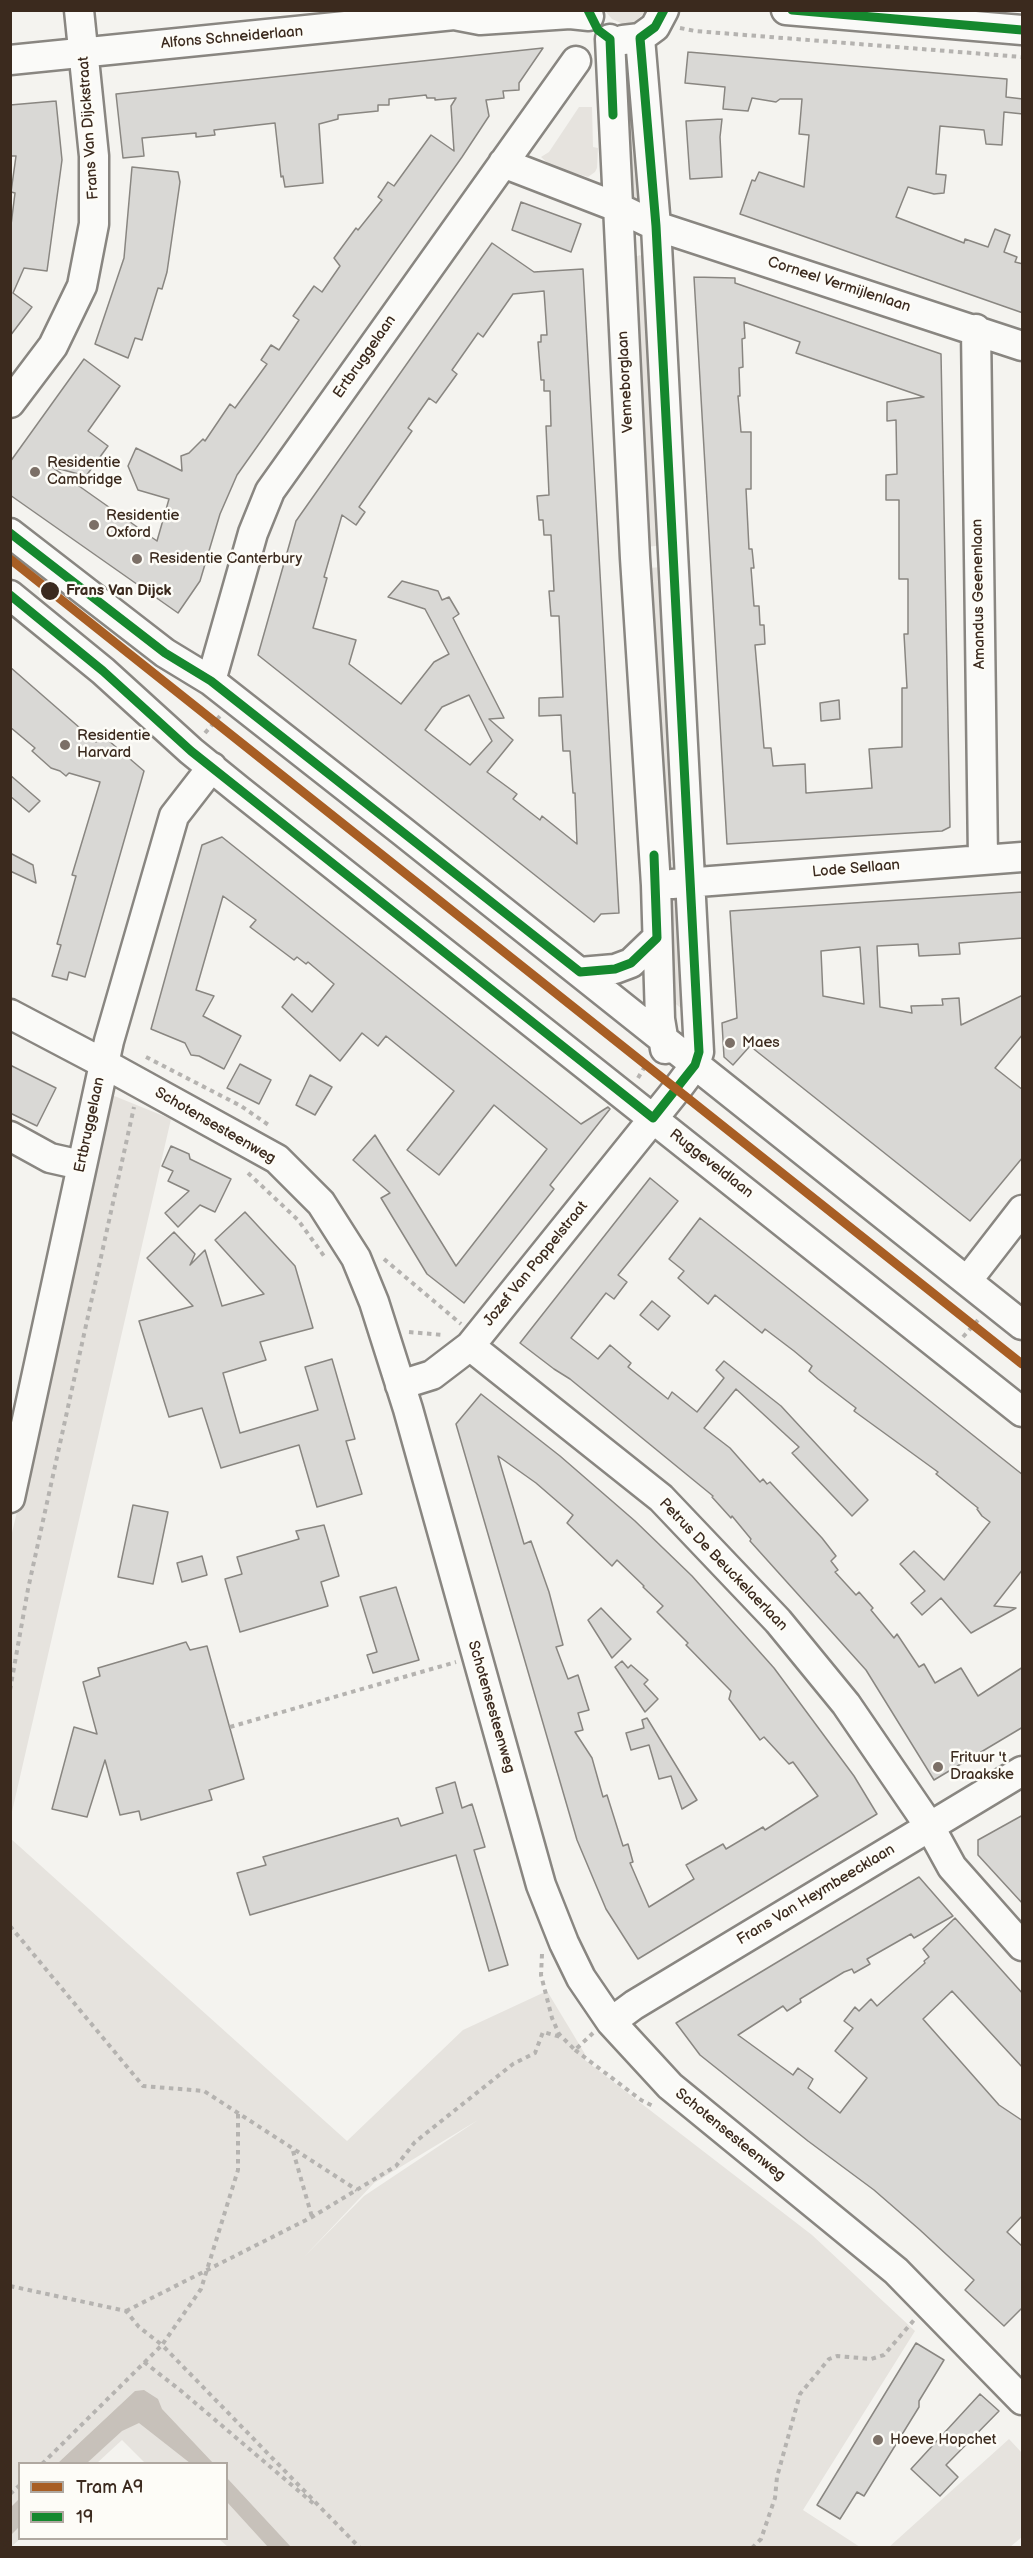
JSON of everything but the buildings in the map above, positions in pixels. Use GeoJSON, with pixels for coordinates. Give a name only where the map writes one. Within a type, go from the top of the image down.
{"type":"FeatureCollection","features":[{"type":"Feature","properties":{"kind":"street","name":"Frans Van Dijckstraat"},"geometry":{"type":"LineString","coordinates":[[10,403],[53,346],[82,286],[94,224],[95,188],[84,52],[78,10]]}},
{"type":"Feature","properties":{"kind":"street"},"geometry":{"type":"LineString","coordinates":[[786,10],[860,14],[1023,30]]}},
{"type":"Feature","properties":{"kind":"street","name":"Alfons Schneiderlaan"},"geometry":{"type":"LineString","coordinates":[[10,60],[84,52],[295,21],[458,13],[480,20],[589,13]]}},
{"type":"Feature","properties":{"kind":"street"},"geometry":{"type":"LineString","coordinates":[[589,13],[598,30],[610,39],[624,40],[653,25],[656,226],[699,1052],[695,1065],[653,1118]]}},
{"type":"Feature","properties":{"kind":"street","name":"Venneborglaan"},"geometry":{"type":"LineString","coordinates":[[610,39],[635,558],[656,885],[655,1032],[677,1089]]}},
{"type":"Feature","properties":{"kind":"street","name":"Ertbruggelaan"},"geometry":{"type":"LineString","coordinates":[[220,689],[253,533],[270,491],[576,61]]}},
{"type":"Feature","properties":{"kind":"street"},"geometry":{"type":"LineString","coordinates":[[503,163],[617,207],[656,226]]}},
{"type":"Feature","properties":{"kind":"street","name":"Corneel Vermijlenlaan"},"geometry":{"type":"LineString","coordinates":[[656,226],[1023,346]]}},
{"type":"Feature","properties":{"kind":"street","name":"Amandus Geenenlaan"},"geometry":{"type":"LineString","coordinates":[[976,329],[983,859]]}},
{"type":"Feature","properties":{"kind":"street"},"geometry":{"type":"LineString","coordinates":[[10,533],[165,653],[220,689],[1023,1325]]}},
{"type":"Feature","properties":{"kind":"street"},"geometry":{"type":"LineString","coordinates":[[635,558],[674,554]]}},
{"type":"Feature","properties":{"kind":"street","name":"Ruggeveldlaan"},"geometry":{"type":"LineString","coordinates":[[10,596],[104,671],[202,759],[1023,1412]]}},
{"type":"Feature","properties":{"kind":"street","name":"Ertbruggelaan"},"geometry":{"type":"LineString","coordinates":[[10,1498],[103,1063],[174,816],[202,759]]}},
{"type":"Feature","properties":{"kind":"street","name":"Lode Sellaan"},"geometry":{"type":"LineString","coordinates":[[690,883],[1023,857]]}},
{"type":"Feature","properties":{"kind":"street"},"geometry":{"type":"LineString","coordinates":[[656,885],[690,883]]}},
{"type":"Feature","properties":{"kind":"street"},"geometry":{"type":"LineString","coordinates":[[580,972],[615,969],[631,963],[657,938]]}},
{"type":"Feature","properties":{"kind":"street","name":"Schotensesteenweg"},"geometry":{"type":"LineString","coordinates":[[10,1014],[277,1160],[321,1203],[356,1258],[387,1341],[400,1385],[464,1663],[541,1885],[581,1978],[599,2029],[896,2271],[1023,2400]]}},
{"type":"Feature","properties":{"kind":"street","name":"Jozef Van Poppelstraat"},"geometry":{"type":"LineString","coordinates":[[400,1385],[432,1375],[653,1118]]}},
{"type":"Feature","properties":{"kind":"street"},"geometry":{"type":"LineString","coordinates":[[10,1136],[51,1158],[81,1165]]}},
{"type":"Feature","properties":{"kind":"street"},"geometry":{"type":"LineString","coordinates":[[977,1288],[1023,1210]]}},
{"type":"Feature","properties":{"kind":"street","name":"Petrus De Beuckelaerlaan"},"geometry":{"type":"LineString","coordinates":[[465,1335],[661,1498],[778,1621],[822,1673],[930,1827],[952,1867],[1023,1946]]}},
{"type":"Feature","properties":{"kind":"street","name":"Frans Van Heymbeecklaan"},"geometry":{"type":"LineString","coordinates":[[599,2029],[1023,1771]]}},
{"type":"Feature","properties":{"kind":"path"},"geometry":{"type":"LineString","coordinates":[[653,25],[1023,57]]}},
{"type":"Feature","properties":{"kind":"path"},"geometry":{"type":"LineString","coordinates":[[202,759],[220,716],[220,689]]}},
{"type":"Feature","properties":{"kind":"path"},"geometry":{"type":"LineString","coordinates":[[630,1100],[644,1083],[636,1077],[647,1064],[655,1032]]}},
{"type":"Feature","properties":{"kind":"path"},"geometry":{"type":"LineString","coordinates":[[142,1055],[241,1106],[271,1126]]}},
{"type":"Feature","properties":{"kind":"path"},"geometry":{"type":"LineString","coordinates":[[10,1690],[28,1589],[135,1108]]}},
{"type":"Feature","properties":{"kind":"path"},"geometry":{"type":"LineString","coordinates":[[239,1165],[273,1194],[298,1220],[329,1265]]}},
{"type":"Feature","properties":{"kind":"path"},"geometry":{"type":"LineString","coordinates":[[386,1267],[382,1258],[465,1335]]}},
{"type":"Feature","properties":{"kind":"path"},"geometry":{"type":"LineString","coordinates":[[956,1357],[968,1342],[963,1338],[979,1317],[974,1312],[977,1288]]}},
{"type":"Feature","properties":{"kind":"path"},"geometry":{"type":"LineString","coordinates":[[387,1341],[410,1332],[435,1336],[465,1335]]}},
{"type":"Feature","properties":{"kind":"path"},"geometry":{"type":"LineString","coordinates":[[230,1727],[464,1663]]}},
{"type":"Feature","properties":{"kind":"path"},"geometry":{"type":"LineString","coordinates":[[10,1926],[143,2086],[204,2091],[357,2190]]}},
{"type":"Feature","properties":{"kind":"path"},"geometry":{"type":"LineString","coordinates":[[542,1953],[541,1975],[552,2018],[561,2037],[640,2100],[664,2110],[657,2103]]}},
{"type":"Feature","properties":{"kind":"path"},"geometry":{"type":"LineString","coordinates":[[575,2050],[599,2029]]}},
{"type":"Feature","properties":{"kind":"path"},"geometry":{"type":"LineString","coordinates":[[126,2311],[312,2217],[396,2166],[415,2142],[513,2064],[535,2053],[543,2032],[561,2037]]}},
{"type":"Feature","properties":{"kind":"path"},"geometry":{"type":"LineString","coordinates":[[43,2462],[162,2345],[201,2289],[238,2170],[238,2114]]}},
{"type":"Feature","properties":{"kind":"path"},"geometry":{"type":"LineString","coordinates":[[293,2150],[312,2217]]}},
{"type":"Feature","properties":{"kind":"path"},"geometry":{"type":"LineString","coordinates":[[10,2286],[126,2311],[139,2327],[162,2345],[360,2547]]}},
{"type":"Feature","properties":{"kind":"path"},"geometry":{"type":"LineString","coordinates":[[752,2547],[761,2539],[775,2498],[777,2477],[800,2394],[829,2359],[837,2356],[871,2359],[884,2355],[917,2315]]}},
{"type":"Feature","properties":{"kind":"path"},"geometry":{"type":"LineString","coordinates":[[144,2362],[333,2520]]}},
{"type":"Feature","properties":{"kind":"shaded area"},"geometry":{"type":"Polygon","coordinates":[[[605,11],[646,11],[635,22],[623,24],[612,19],[605,11]]]}},
{"type":"Feature","properties":{"kind":"shaded area"},"geometry":{"type":"Polygon","coordinates":[[[618,65],[637,65],[642,194],[636,199],[631,197],[618,65]]]}},
{"type":"Feature","properties":{"kind":"shaded area"},"geometry":{"type":"Polygon","coordinates":[[[579,107],[592,107],[593,147],[598,148],[597,168],[588,177],[551,166],[541,157],[549,152],[579,107]]]}},
{"type":"Feature","properties":{"kind":"shaded area"},"geometry":{"type":"Polygon","coordinates":[[[640,255],[646,259],[664,545],[646,547],[633,258],[640,255]]]}},
{"type":"Feature","properties":{"kind":"shaded area"},"geometry":{"type":"Polygon","coordinates":[[[664,567],[678,857],[669,862],[665,855],[647,568],[664,567]]]}},
{"type":"Feature","properties":{"kind":"shaded area"},"geometry":{"type":"Polygon","coordinates":[[[678,899],[687,1013],[672,1001],[670,903],[678,899]]]}},
{"type":"Feature","properties":{"kind":"shaded area"},"geometry":{"type":"Polygon","coordinates":[[[107,1093],[171,1119],[11,1816],[11,1537],[50,1372],[107,1093]]]}},
{"type":"Feature","properties":{"kind":"shaded area"},"geometry":{"type":"Polygon","coordinates":[[[10,1838],[347,2141],[463,2030],[547,1991],[585,2054],[581,2057],[812,2235],[915,2331],[803,2510],[860,2547],[228,2547],[220,2540],[228,2540],[228,2462],[144,2462],[122,2440],[98,2462],[18,2462],[19,2540],[11,2547],[10,1838]],[[478,2120],[374,2183],[304,2257],[364,2196],[478,2120]]]}},
{"type":"Feature","properties":{"kind":"shaded area"},"geometry":{"type":"Polygon","coordinates":[[[144,2390],[158,2399],[162,2409],[212,2462],[189,2462],[139,2423],[122,2431],[88,2462],[59,2462],[135,2391],[144,2390]]]}},
{"type":"Feature","properties":{"kind":"shaded area"},"geometry":{"type":"Polygon","coordinates":[[[1009,2439],[1022,2453],[1022,2537],[1010,2547],[889,2547],[1009,2439]]]}},
{"type":"Feature","properties":{"kind":"shaded area"},"geometry":{"type":"Polygon","coordinates":[[[228,2479],[291,2547],[268,2547],[228,2503],[228,2479]]]}},
{"type":"Feature","properties":{"kind":"shaded area"},"geometry":{"type":"Polygon","coordinates":[[[18,2500],[18,2528],[11,2535],[11,2507],[18,2500]]]}},
{"type":"Feature","properties":{"kind":"tram line","name":"A9"},"geometry":{"type":"LineString","coordinates":[[10,559],[1022,1364]]}},
{"type":"Feature","properties":{"kind":"transit line","name":"19"},"geometry":{"type":"LineString","coordinates":[[588,10],[598,30],[610,39],[613,115]]}},
{"type":"Feature","properties":{"kind":"transit line","name":"19"},"geometry":{"type":"LineString","coordinates":[[10,595],[103,671],[191,751],[653,1118],[695,1065],[699,1052],[656,226],[640,38],[655,27],[664,10]]}},
{"type":"Feature","properties":{"kind":"transit line","name":"19"},"geometry":{"type":"LineString","coordinates":[[792,10],[1022,30]]}},
{"type":"Feature","properties":{"kind":"transit line","name":"19"},"geometry":{"type":"LineString","coordinates":[[10,533],[165,653],[211,681],[580,972],[615,969],[631,963],[657,938],[654,855]]}},
{"type":"Feature","properties":{"kind":"place","name":"Residentie Cambridge"},"geometry":{"type":"Point","coordinates":[35,472]}},
{"type":"Feature","properties":{"kind":"place","name":"Residentie Oxford"},"geometry":{"type":"Point","coordinates":[94,525]}},
{"type":"Feature","properties":{"kind":"place","name":"Residentie Canterbury"},"geometry":{"type":"Point","coordinates":[137,559]}},
{"type":"Feature","properties":{"kind":"place","name":"Frans Van Dijck"},"geometry":{"type":"Point","coordinates":[50,591]}},
{"type":"Feature","properties":{"kind":"place","name":"Residentie Harvard"},"geometry":{"type":"Point","coordinates":[65,745]}},
{"type":"Feature","properties":{"kind":"place","name":"Maes"},"geometry":{"type":"Point","coordinates":[730,1043]}},
{"type":"Feature","properties":{"kind":"place","name":"Frituur 't Draakske"},"geometry":{"type":"Point","coordinates":[938,1767]}},
{"type":"Feature","properties":{"kind":"place","name":"Hoeve Hopchet"},"geometry":{"type":"Point","coordinates":[878,2440]}}]}
